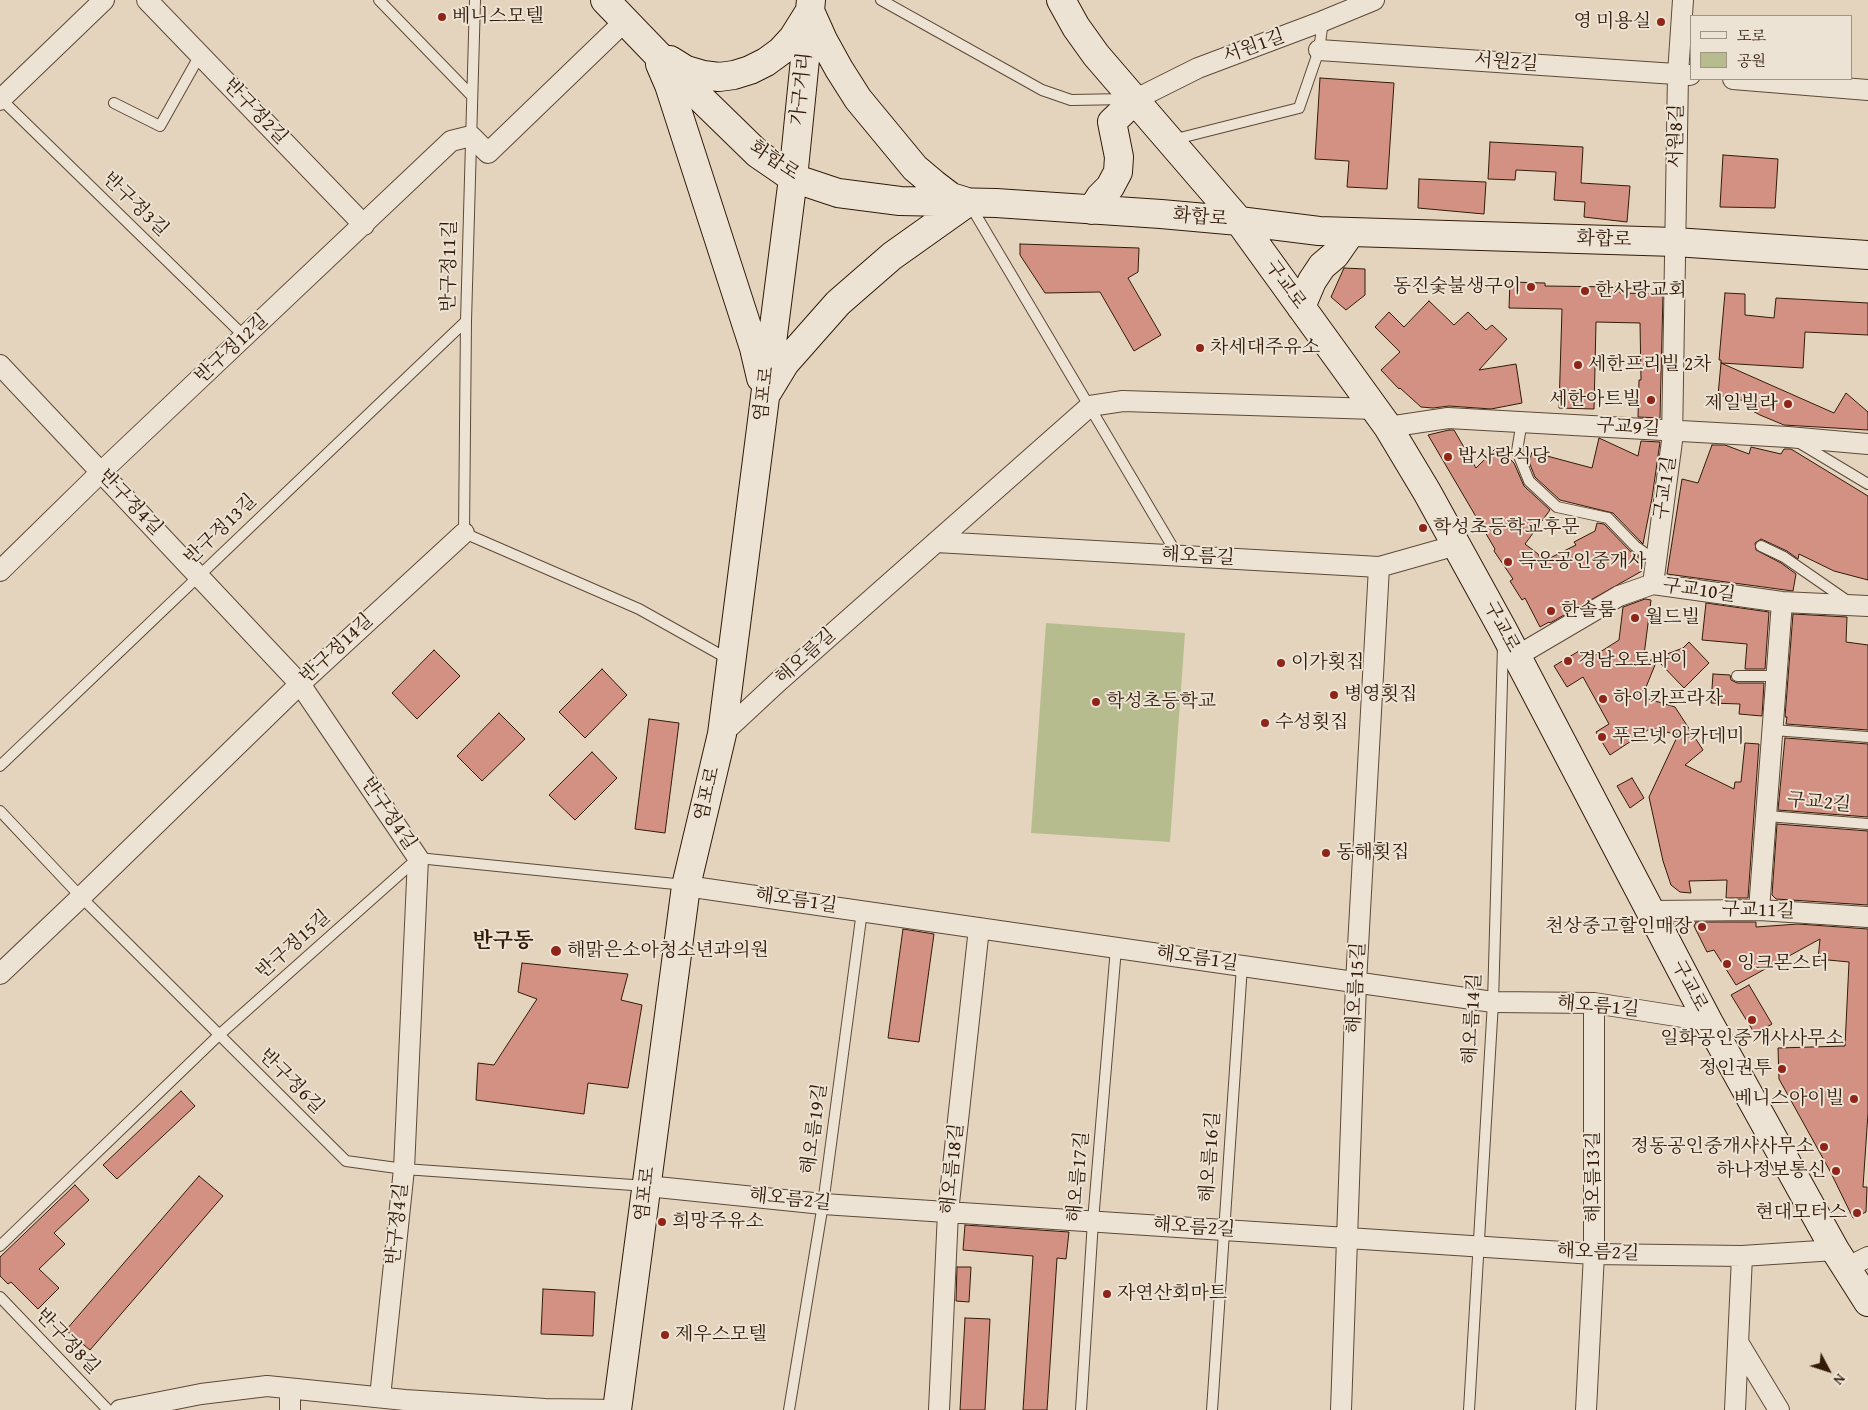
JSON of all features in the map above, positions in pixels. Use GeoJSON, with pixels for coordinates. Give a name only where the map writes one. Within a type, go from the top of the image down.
{"type":"FeatureCollection","features":[{"type":"Feature","properties":{"kind":"main road","name":"화합로"},"geometry":{"type":"LineString","coordinates":[[605,0],[758,154],[793,178],[838,193],[900,201],[968,202],[1239,221],[1319,231],[1676,242],[1868,255]]}},
{"type":"Feature","properties":{"kind":"main road","name":"구교로"},"geometry":{"type":"LineString","coordinates":[[1061,0],[1076,27],[1096,55],[1136,99],[1239,221],[1381,418],[1457,545],[1708,1021],[1850,1258],[1868,1302]]}},
{"type":"Feature","properties":{"kind":"main road"},"geometry":{"type":"LineString","coordinates":[[653,50],[686,70],[719,77],[734,75],[766,62],[781,51],[793,38],[810,5]]}},
{"type":"Feature","properties":{"kind":"main road"},"geometry":{"type":"LineString","coordinates":[[810,5],[822,40],[858,99],[876,122],[915,168],[951,197],[968,202]]}},
{"type":"Feature","properties":{"kind":"main road","name":"가구거리"},"geometry":{"type":"LineString","coordinates":[[793,178],[810,5]]}},
{"type":"Feature","properties":{"kind":"main road"},"geometry":{"type":"LineString","coordinates":[[653,50],[669,85],[751,338],[765,396]]}},
{"type":"Feature","properties":{"kind":"main road"},"geometry":{"type":"LineString","coordinates":[[1092,210],[1100,197],[1110,187],[1118,172],[1119,157],[1112,122],[1136,99]]}},
{"type":"Feature","properties":{"kind":"main road","name":"염포로"},"geometry":{"type":"LineString","coordinates":[[617,1410],[686,886],[722,734],[793,178]]}},
{"type":"Feature","properties":{"kind":"main road"},"geometry":{"type":"LineString","coordinates":[[765,396],[785,363],[838,303],[892,256],[968,202]]}},
{"type":"Feature","properties":{"kind":"main road"},"geometry":{"type":"LineString","coordinates":[[1301,307],[1312,281],[1322,266],[1336,255],[1351,232]]}},
{"type":"Feature","properties":{"kind":"street"},"geometry":{"type":"LineString","coordinates":[[0,99],[104,0]]}},
{"type":"Feature","properties":{"kind":"street","name":"반구정2길"},"geometry":{"type":"LineString","coordinates":[[147,0],[364,225]]}},
{"type":"Feature","properties":{"kind":"street","name":"서원1길"},"geometry":{"type":"LineString","coordinates":[[1136,99],[1198,68],[1374,0]]}},
{"type":"Feature","properties":{"kind":"street","name":"서원8길"},"geometry":{"type":"LineString","coordinates":[[1676,242],[1685,75],[1683,0]]}},
{"type":"Feature","properties":{"kind":"street"},"geometry":{"type":"LineString","coordinates":[[471,136],[488,153],[625,21]]}},
{"type":"Feature","properties":{"kind":"street","name":"서원2길"},"geometry":{"type":"LineString","coordinates":[[1319,50],[1685,75]]}},
{"type":"Feature","properties":{"kind":"street"},"geometry":{"type":"LineString","coordinates":[[1745,80],[1868,90]]}},
{"type":"Feature","properties":{"kind":"street","name":"반구정12길"},"geometry":{"type":"LineString","coordinates":[[0,571],[100,473],[451,141],[471,136]]}},
{"type":"Feature","properties":{"kind":"street","name":"구교1길"},"geometry":{"type":"LineString","coordinates":[[1652,584],[1673,430],[1676,242]]}},
{"type":"Feature","properties":{"kind":"street","name":"반구정4길"},"geometry":{"type":"LineString","coordinates":[[0,365],[300,684],[418,858],[404,1169],[380,1398]]}},
{"type":"Feature","properties":{"kind":"street"},"geometry":{"type":"LineString","coordinates":[[1090,406],[1124,401],[1381,418]]}},
{"type":"Feature","properties":{"kind":"street","name":"해오름길"},"geometry":{"type":"LineString","coordinates":[[722,734],[779,681],[1090,406]]}},
{"type":"Feature","properties":{"kind":"street","name":"구교9길"},"geometry":{"type":"LineString","coordinates":[[1381,418],[1522,421],[1788,437],[1868,444]]}},
{"type":"Feature","properties":{"kind":"street","name":"반구정14길"},"geometry":{"type":"LineString","coordinates":[[0,974],[300,684],[464,533]]}},
{"type":"Feature","properties":{"kind":"street","name":"해오름길"},"geometry":{"type":"LineString","coordinates":[[936,542],[1380,567],[1457,545]]}},
{"type":"Feature","properties":{"kind":"street","name":"해오름15길"},"geometry":{"type":"LineString","coordinates":[[1341,1410],[1356,983],[1380,567]]}},
{"type":"Feature","properties":{"kind":"street","name":"구교10길"},"geometry":{"type":"LineString","coordinates":[[1517,656],[1620,596],[1652,584],[1782,602],[1860,605]]}},
{"type":"Feature","properties":{"kind":"street"},"geometry":{"type":"LineString","coordinates":[[1759,910],[1778,676],[1782,602]]}},
{"type":"Feature","properties":{"kind":"street","name":"해오름1길"},"geometry":{"type":"LineString","coordinates":[[686,886],[1493,1002],[1594,1003],[1708,1021]]}},
{"type":"Feature","properties":{"kind":"street","name":"구교11길"},"geometry":{"type":"LineString","coordinates":[[1649,911],[1759,910],[1868,916]]}},
{"type":"Feature","properties":{"kind":"street","name":"해오름18길"},"geometry":{"type":"LineString","coordinates":[[939,1410],[948,1212],[979,928]]}},
{"type":"Feature","properties":{"kind":"street","name":"해오름13길"},"geometry":{"type":"LineString","coordinates":[[1586,1410],[1594,1254],[1594,1003]]}},
{"type":"Feature","properties":{"kind":"street","name":"해오름2길"},"geometry":{"type":"LineString","coordinates":[[647,1186],[823,1204],[1594,1254],[1850,1258]]}},
{"type":"Feature","properties":{"kind":"street"},"geometry":{"type":"LineString","coordinates":[[1736,1410],[1742,1256]]}},
{"type":"Feature","properties":{"kind":"street"},"geometry":{"type":"LineString","coordinates":[[1739,1344],[1779,1410]]}},
{"type":"Feature","properties":{"kind":"street"},"geometry":{"type":"LineString","coordinates":[[120,1410],[201,1394],[267,1386],[380,1398],[544,1409],[617,1410]]}},
{"type":"Feature","properties":{"kind":"street"},"geometry":{"type":"LineString","coordinates":[[290,1389],[290,1410]]}},
{"type":"Feature","properties":{"kind":"lane"},"geometry":{"type":"LineString","coordinates":[[379,0],[472,96]]}},
{"type":"Feature","properties":{"kind":"lane","name":"반구정11길"},"geometry":{"type":"LineString","coordinates":[[464,533],[466,321],[475,0]]}},
{"type":"Feature","properties":{"kind":"lane"},"geometry":{"type":"LineString","coordinates":[[881,0],[1042,90],[1071,100],[1136,99]]}},
{"type":"Feature","properties":{"kind":"lane"},"geometry":{"type":"LineString","coordinates":[[1171,140],[1299,108],[1319,50],[1323,21]]}},
{"type":"Feature","properties":{"kind":"lane"},"geometry":{"type":"LineString","coordinates":[[114,103],[160,126],[200,55]]}},
{"type":"Feature","properties":{"kind":"lane","name":"반구정3길"},"geometry":{"type":"LineString","coordinates":[[0,99],[246,336]]}},
{"type":"Feature","properties":{"kind":"lane"},"geometry":{"type":"LineString","coordinates":[[968,202],[1179,556]]}},
{"type":"Feature","properties":{"kind":"lane","name":"반구정13길"},"geometry":{"type":"LineString","coordinates":[[0,766],[466,321]]}},
{"type":"Feature","properties":{"kind":"lane"},"geometry":{"type":"LineString","coordinates":[[1522,421],[1517,451],[1529,481],[1557,507],[1608,518],[1635,546],[1656,561]]}},
{"type":"Feature","properties":{"kind":"lane"},"geometry":{"type":"LineString","coordinates":[[1788,437],[1868,484]]}},
{"type":"Feature","properties":{"kind":"lane"},"geometry":{"type":"LineString","coordinates":[[464,533],[639,609],[730,660]]}},
{"type":"Feature","properties":{"kind":"lane"},"geometry":{"type":"LineString","coordinates":[[1762,546],[1784,557],[1860,605]]}},
{"type":"Feature","properties":{"kind":"lane","name":"해오름14길"},"geometry":{"type":"LineString","coordinates":[[1469,1410],[1493,1002],[1503,630]]}},
{"type":"Feature","properties":{"kind":"lane"},"geometry":{"type":"LineString","coordinates":[[1737,676],[1778,676]]}},
{"type":"Feature","properties":{"kind":"lane"},"geometry":{"type":"LineString","coordinates":[[1773,730],[1868,737]]}},
{"type":"Feature","properties":{"kind":"lane","name":"반구정6길"},"geometry":{"type":"LineString","coordinates":[[0,811],[81,897],[346,1161],[404,1169],[647,1186]]}},
{"type":"Feature","properties":{"kind":"lane","name":"구교2길"},"geometry":{"type":"LineString","coordinates":[[1767,816],[1868,824]]}},
{"type":"Feature","properties":{"kind":"lane"},"geometry":{"type":"LineString","coordinates":[[418,858],[686,886]]}},
{"type":"Feature","properties":{"kind":"lane","name":"반구정15길"},"geometry":{"type":"LineString","coordinates":[[0,1246],[220,1035],[418,858]]}},
{"type":"Feature","properties":{"kind":"lane","name":"해오름19길"},"geometry":{"type":"LineString","coordinates":[[789,1410],[823,1204],[862,911]]}},
{"type":"Feature","properties":{"kind":"lane","name":"해오름17길"},"geometry":{"type":"LineString","coordinates":[[1082,1410],[1093,1221],[1116,948]]}},
{"type":"Feature","properties":{"kind":"lane","name":"해오름16길"},"geometry":{"type":"LineString","coordinates":[[1212,1410],[1242,966]]}},
{"type":"Feature","properties":{"kind":"lane","name":"반구정8길"},"geometry":{"type":"LineString","coordinates":[[0,1297],[108,1410]]}},
{"type":"Feature","properties":{"kind":"green space"},"geometry":{"type":"Polygon","coordinates":[[[1046,623],[1185,633],[1170,842],[1031,833],[1046,623]]]}},
{"type":"Feature","properties":{"kind":"building"},"geometry":{"type":"Polygon","coordinates":[[[1320,78],[1394,83],[1387,189],[1347,187],[1349,161],[1315,159],[1320,78]]]}},
{"type":"Feature","properties":{"kind":"building"},"geometry":{"type":"Polygon","coordinates":[[[1490,142],[1583,147],[1581,183],[1630,186],[1627,222],[1584,217],[1585,202],[1554,200],[1556,172],[1516,170],[1515,180],[1488,179],[1490,142]]]}},
{"type":"Feature","properties":{"kind":"building"},"geometry":{"type":"Polygon","coordinates":[[[1723,155],[1778,159],[1775,208],[1720,207],[1723,155]]]}},
{"type":"Feature","properties":{"kind":"building"},"geometry":{"type":"Polygon","coordinates":[[[1419,179],[1486,182],[1484,214],[1418,208],[1419,179]]]}},
{"type":"Feature","properties":{"kind":"building"},"geometry":{"type":"Polygon","coordinates":[[[1020,244],[1139,248],[1138,272],[1128,278],[1161,335],[1134,351],[1100,292],[1045,293],[1020,255],[1020,244]]]}},
{"type":"Feature","properties":{"kind":"building"},"geometry":{"type":"Polygon","coordinates":[[[1344,268],[1365,269],[1365,295],[1346,310],[1331,297],[1344,268]]]}},
{"type":"Feature","properties":{"kind":"building"},"geometry":{"type":"Polygon","coordinates":[[[1510,282],[1545,283],[1545,286],[1620,287],[1620,293],[1663,294],[1660,418],[1638,417],[1639,380],[1641,380],[1640,323],[1596,322],[1594,409],[1559,408],[1562,309],[1509,308],[1510,282]]]}},
{"type":"Feature","properties":{"kind":"building"},"geometry":{"type":"Polygon","coordinates":[[[1725,293],[1745,294],[1745,315],[1774,318],[1776,298],[1868,303],[1868,335],[1805,332],[1803,368],[1721,363],[1721,360],[1719,360],[1725,293]]]}},
{"type":"Feature","properties":{"kind":"building"},"geometry":{"type":"Polygon","coordinates":[[[1429,301],[1454,325],[1468,312],[1486,330],[1492,325],[1507,339],[1479,370],[1516,364],[1522,403],[1491,409],[1449,406],[1421,407],[1399,389],[1381,370],[1400,352],[1375,327],[1389,312],[1404,327],[1429,301]]]}},
{"type":"Feature","properties":{"kind":"building"},"geometry":{"type":"Polygon","coordinates":[[[1721,363],[1834,413],[1846,393],[1868,412],[1868,430],[1784,425],[1760,415],[1747,408],[1750,402],[1718,395],[1721,363]]]}},
{"type":"Feature","properties":{"kind":"building"},"geometry":{"type":"Polygon","coordinates":[[[1454,430],[1476,468],[1497,447],[1514,463],[1524,486],[1550,510],[1525,544],[1538,554],[1542,562],[1576,545],[1574,542],[1595,531],[1597,523],[1604,524],[1630,551],[1640,558],[1639,566],[1642,571],[1540,627],[1525,598],[1522,600],[1510,581],[1513,579],[1494,551],[1495,549],[1428,435],[1454,430]]]}},
{"type":"Feature","properties":{"kind":"building"},"geometry":{"type":"Polygon","coordinates":[[[1599,438],[1638,456],[1641,441],[1660,442],[1643,544],[1613,513],[1560,500],[1535,477],[1529,462],[1532,452],[1592,468],[1599,438]]]}},
{"type":"Feature","properties":{"kind":"building"},"geometry":{"type":"Polygon","coordinates":[[[1712,445],[1725,445],[1749,454],[1751,447],[1781,454],[1784,449],[1791,449],[1868,496],[1868,580],[1834,571],[1799,554],[1798,559],[1787,551],[1761,539],[1755,543],[1756,550],[1781,563],[1796,574],[1793,591],[1667,574],[1682,479],[1698,483],[1712,445]]]}},
{"type":"Feature","properties":{"kind":"building"},"geometry":{"type":"Polygon","coordinates":[[[1645,599],[1651,600],[1643,663],[1683,648],[1689,642],[1709,663],[1684,688],[1657,660],[1642,697],[1675,707],[1703,750],[1685,765],[1734,789],[1735,782],[1741,782],[1745,743],[1759,744],[1748,898],[1726,898],[1727,880],[1689,881],[1691,893],[1680,892],[1671,885],[1663,861],[1649,797],[1678,735],[1651,728],[1610,755],[1596,732],[1609,724],[1583,677],[1567,687],[1554,666],[1579,651],[1586,661],[1619,640],[1623,607],[1645,599]]]}},
{"type":"Feature","properties":{"kind":"building"},"geometry":{"type":"Polygon","coordinates":[[[1706,603],[1769,612],[1765,669],[1745,669],[1747,644],[1702,640],[1706,603]]]}},
{"type":"Feature","properties":{"kind":"building"},"geometry":{"type":"Polygon","coordinates":[[[1793,614],[1847,617],[1846,642],[1868,645],[1868,730],[1786,724],[1793,614]]]}},
{"type":"Feature","properties":{"kind":"building"},"geometry":{"type":"Polygon","coordinates":[[[434,650],[460,676],[417,719],[392,693],[434,650]]]}},
{"type":"Feature","properties":{"kind":"building"},"geometry":{"type":"Polygon","coordinates":[[[602,669],[627,695],[585,738],[559,712],[602,669]]]}},
{"type":"Feature","properties":{"kind":"building"},"geometry":{"type":"Polygon","coordinates":[[[1713,674],[1730,675],[1731,680],[1737,683],[1764,683],[1762,716],[1739,714],[1740,704],[1711,703],[1713,674]]]}},
{"type":"Feature","properties":{"kind":"building"},"geometry":{"type":"Polygon","coordinates":[[[499,713],[525,739],[482,781],[457,756],[499,713]]]}},
{"type":"Feature","properties":{"kind":"building"},"geometry":{"type":"Polygon","coordinates":[[[649,719],[679,723],[665,833],[635,829],[649,719]]]}},
{"type":"Feature","properties":{"kind":"building"},"geometry":{"type":"Polygon","coordinates":[[[1785,738],[1868,744],[1868,817],[1778,810],[1785,738]]]}},
{"type":"Feature","properties":{"kind":"building"},"geometry":{"type":"Polygon","coordinates":[[[592,752],[617,778],[575,820],[549,795],[592,752]]]}},
{"type":"Feature","properties":{"kind":"building"},"geometry":{"type":"Polygon","coordinates":[[[1632,778],[1644,798],[1630,808],[1617,786],[1632,778]]]}},
{"type":"Feature","properties":{"kind":"building"},"geometry":{"type":"Polygon","coordinates":[[[1777,824],[1868,831],[1868,905],[1776,899],[1772,895],[1777,824]]]}},
{"type":"Feature","properties":{"kind":"building"},"geometry":{"type":"Polygon","coordinates":[[[1696,922],[1756,922],[1756,927],[1798,924],[1868,929],[1868,1113],[1863,1187],[1867,1187],[1866,1212],[1853,1218],[1830,1171],[1779,1079],[1778,1048],[1845,1046],[1849,962],[1818,959],[1820,939],[1736,985],[1714,950],[1707,952],[1694,926],[1696,922]]]}},
{"type":"Feature","properties":{"kind":"building"},"geometry":{"type":"Polygon","coordinates":[[[903,929],[934,934],[919,1042],[888,1038],[903,929]]]}},
{"type":"Feature","properties":{"kind":"building"},"geometry":{"type":"Polygon","coordinates":[[[522,963],[628,974],[621,1000],[642,1005],[628,1088],[588,1083],[584,1114],[476,1100],[478,1063],[494,1065],[537,999],[518,992],[522,963]]]}},
{"type":"Feature","properties":{"kind":"building"},"geometry":{"type":"Polygon","coordinates":[[[1749,985],[1772,1024],[1755,1034],[1731,995],[1749,985]]]}},
{"type":"Feature","properties":{"kind":"building"},"geometry":{"type":"Polygon","coordinates":[[[181,1091],[195,1106],[117,1179],[103,1165],[181,1091]]]}},
{"type":"Feature","properties":{"kind":"building"},"geometry":{"type":"Polygon","coordinates":[[[199,1176],[223,1196],[90,1350],[66,1330],[199,1176]]]}},
{"type":"Feature","properties":{"kind":"building"},"geometry":{"type":"Polygon","coordinates":[[[75,1185],[89,1200],[54,1233],[65,1244],[39,1269],[59,1288],[38,1309],[11,1282],[8,1284],[0,1276],[0,1257],[75,1185]]]}},
{"type":"Feature","properties":{"kind":"building"},"geometry":{"type":"Polygon","coordinates":[[[965,1225],[1069,1232],[1066,1259],[1057,1258],[1047,1410],[1023,1410],[1033,1256],[963,1250],[965,1225]]]}},
{"type":"Feature","properties":{"kind":"building"},"geometry":{"type":"Polygon","coordinates":[[[957,1267],[971,1267],[969,1302],[956,1301],[957,1267]]]}},
{"type":"Feature","properties":{"kind":"building"},"geometry":{"type":"Polygon","coordinates":[[[543,1289],[595,1292],[593,1336],[541,1334],[543,1289]]]}},
{"type":"Feature","properties":{"kind":"building"},"geometry":{"type":"Polygon","coordinates":[[[965,1318],[990,1319],[985,1410],[960,1410],[965,1318]]]}},
{"type":"Feature","properties":{"kind":"place","name":"베니스모텔"},"geometry":{"type":"Point","coordinates":[442,17]}},
{"type":"Feature","properties":{"kind":"place","name":"영 미용실"},"geometry":{"type":"Point","coordinates":[1661,22]}},
{"type":"Feature","properties":{"kind":"place","name":"동진숯불생구이"},"geometry":{"type":"Point","coordinates":[1531,287]}},
{"type":"Feature","properties":{"kind":"place","name":"한사랑교회"},"geometry":{"type":"Point","coordinates":[1585,291]}},
{"type":"Feature","properties":{"kind":"place","name":"차세대주유소"},"geometry":{"type":"Point","coordinates":[1200,348]}},
{"type":"Feature","properties":{"kind":"place","name":"세한프리빌 2차"},"geometry":{"type":"Point","coordinates":[1578,365]}},
{"type":"Feature","properties":{"kind":"place","name":"세한아트빌"},"geometry":{"type":"Point","coordinates":[1651,400]}},
{"type":"Feature","properties":{"kind":"place","name":"제일빌라"},"geometry":{"type":"Point","coordinates":[1788,404]}},
{"type":"Feature","properties":{"kind":"place","name":"밥사랑식당"},"geometry":{"type":"Point","coordinates":[1448,457]}},
{"type":"Feature","properties":{"kind":"place","name":"학성초등학교후문"},"geometry":{"type":"Point","coordinates":[1423,528]}},
{"type":"Feature","properties":{"kind":"place","name":"득운공인중개사"},"geometry":{"type":"Point","coordinates":[1508,562]}},
{"type":"Feature","properties":{"kind":"place","name":"한솔룸"},"geometry":{"type":"Point","coordinates":[1551,611]}},
{"type":"Feature","properties":{"kind":"place","name":"월드빌"},"geometry":{"type":"Point","coordinates":[1635,618]}},
{"type":"Feature","properties":{"kind":"place","name":"경남오토바이"},"geometry":{"type":"Point","coordinates":[1568,661]}},
{"type":"Feature","properties":{"kind":"place","name":"이가횟집"},"geometry":{"type":"Point","coordinates":[1281,663]}},
{"type":"Feature","properties":{"kind":"place","name":"병영횟집"},"geometry":{"type":"Point","coordinates":[1334,695]}},
{"type":"Feature","properties":{"kind":"place","name":"하이카프라자"},"geometry":{"type":"Point","coordinates":[1603,699]}},
{"type":"Feature","properties":{"kind":"place","name":"학성초등학교"},"geometry":{"type":"Point","coordinates":[1096,702]}},
{"type":"Feature","properties":{"kind":"place","name":"수성횟집"},"geometry":{"type":"Point","coordinates":[1265,723]}},
{"type":"Feature","properties":{"kind":"place","name":"푸르넷 아카데미"},"geometry":{"type":"Point","coordinates":[1602,737]}},
{"type":"Feature","properties":{"kind":"place","name":"동해횟집"},"geometry":{"type":"Point","coordinates":[1326,853]}},
{"type":"Feature","properties":{"kind":"place","name":"천상중고할인매장"},"geometry":{"type":"Point","coordinates":[1702,927]}},
{"type":"Feature","properties":{"kind":"place","name":"해맑은소아청소년과의원"},"geometry":{"type":"Point","coordinates":[556,951]}},
{"type":"Feature","properties":{"kind":"place","name":"잉크몬스터"},"geometry":{"type":"Point","coordinates":[1727,964]}},
{"type":"Feature","properties":{"kind":"place","name":"일화공인중개사사무소"},"geometry":{"type":"Point","coordinates":[1752,1020]}},
{"type":"Feature","properties":{"kind":"place","name":"정인권투"},"geometry":{"type":"Point","coordinates":[1782,1069]}},
{"type":"Feature","properties":{"kind":"place","name":"베니스아이빌"},"geometry":{"type":"Point","coordinates":[1854,1099]}},
{"type":"Feature","properties":{"kind":"place","name":"정동공인중개사사무소"},"geometry":{"type":"Point","coordinates":[1824,1147]}},
{"type":"Feature","properties":{"kind":"place","name":"하나정보통신"},"geometry":{"type":"Point","coordinates":[1836,1171]}},
{"type":"Feature","properties":{"kind":"place","name":"현대모터스"},"geometry":{"type":"Point","coordinates":[1857,1213]}},
{"type":"Feature","properties":{"kind":"place","name":"희망주유소"},"geometry":{"type":"Point","coordinates":[662,1222]}},
{"type":"Feature","properties":{"kind":"place","name":"자연산회마트"},"geometry":{"type":"Point","coordinates":[1107,1294]}},
{"type":"Feature","properties":{"kind":"place","name":"제우스모텔"},"geometry":{"type":"Point","coordinates":[665,1335]}},
{"type":"Feature","properties":{"kind":"district","name":"반구동"},"geometry":{"type":"Point","coordinates":[503,942]}}]}
